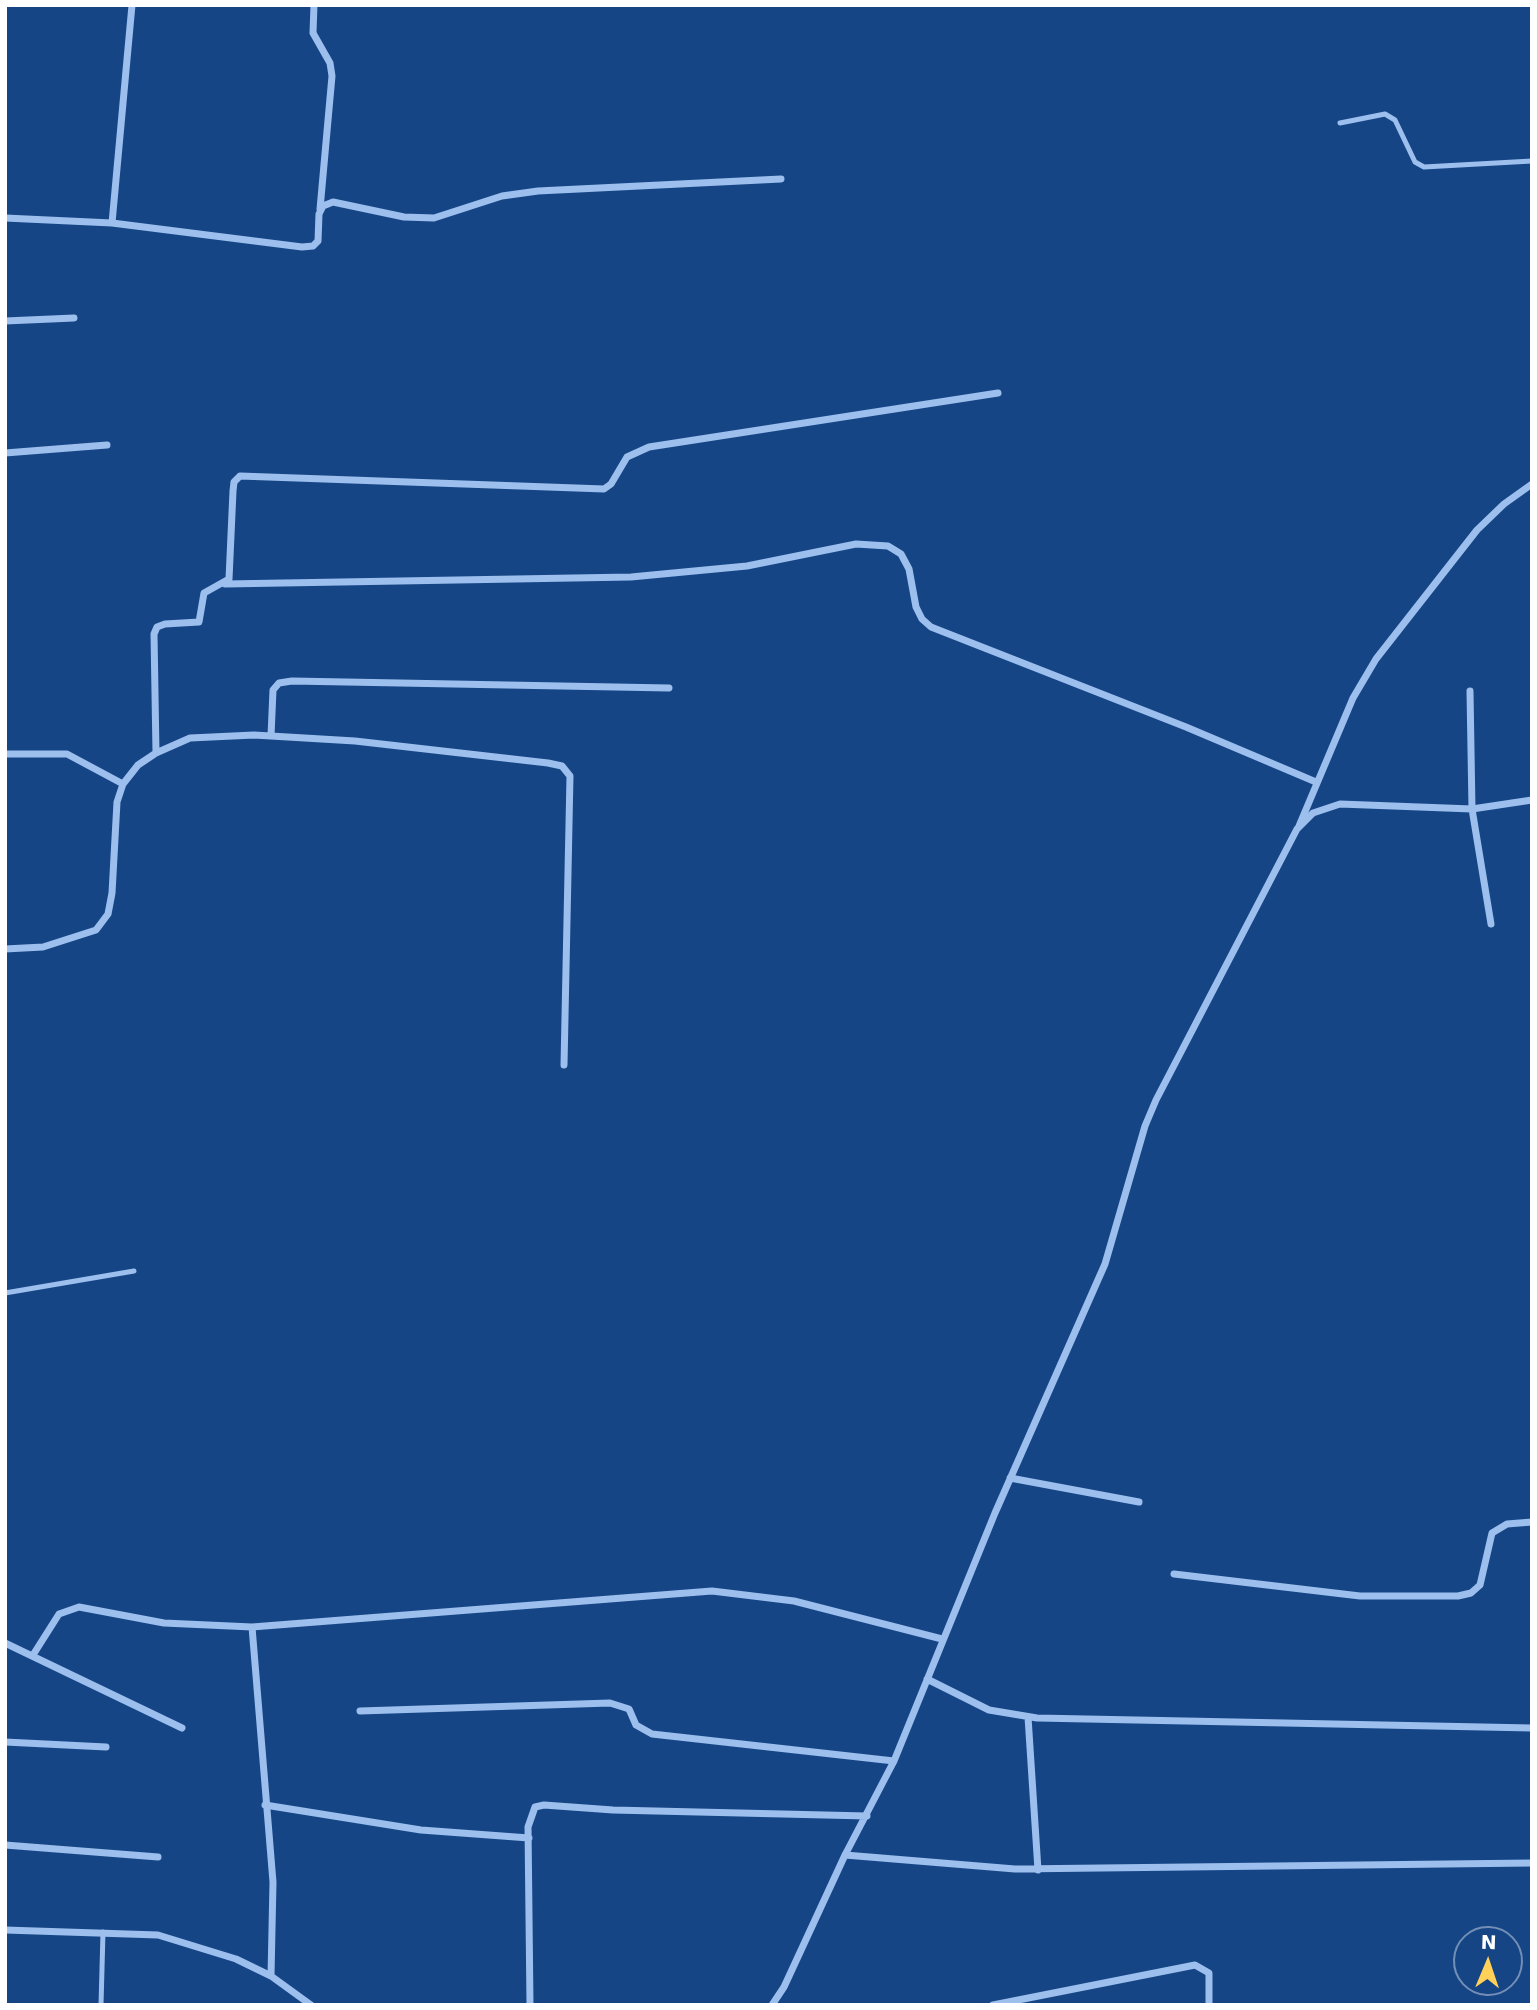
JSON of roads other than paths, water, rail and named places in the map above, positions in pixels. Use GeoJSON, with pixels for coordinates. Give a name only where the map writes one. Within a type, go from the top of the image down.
{"type":"FeatureCollection","features":[{"type":"Feature","properties":{"kind":"street"},"geometry":{"type":"LineString","coordinates":[[112,223],[132,5]]}},
{"type":"Feature","properties":{"kind":"street"},"geometry":{"type":"LineString","coordinates":[[5,218],[112,223],[302,247],[313,246],[318,241],[332,76],[330,64],[313,33],[314,5]]}},
{"type":"Feature","properties":{"kind":"street"},"geometry":{"type":"LineString","coordinates":[[319,214],[323,206],[333,202],[404,217],[434,218],[502,197],[538,191],[781,179]]}},
{"type":"Feature","properties":{"kind":"street"},"geometry":{"type":"LineString","coordinates":[[5,321],[74,318]]}},
{"type":"Feature","properties":{"kind":"street"},"geometry":{"type":"LineString","coordinates":[[225,584],[229,579],[234,482],[240,476],[604,489],[611,484],[627,457],[649,447],[998,393]]}},
{"type":"Feature","properties":{"kind":"street"},"geometry":{"type":"LineString","coordinates":[[5,453],[107,444]]}},
{"type":"Feature","properties":{"kind":"street"},"geometry":{"type":"LineString","coordinates":[[772,2005],[784,1987],[845,1855],[894,1761],[1010,1478],[1105,1264],[1130,1176],[1156,1100],[1297,829],[1353,698],[1376,659],[1478,530],[1504,504],[1532,484]]}},
{"type":"Feature","properties":{"kind":"street"},"geometry":{"type":"LineString","coordinates":[[156,752],[154,634],[157,627],[165,624],[199,622],[204,593],[225,584],[631,577],[747,566],[856,544],[888,546],[901,554],[909,569],[916,607],[922,619],[931,627],[1186,727],[1316,782]]}},
{"type":"Feature","properties":{"kind":"street"},"geometry":{"type":"LineString","coordinates":[[271,736],[273,690],[279,683],[292,681],[669,688]]}},
{"type":"Feature","properties":{"kind":"street"},"geometry":{"type":"LineString","coordinates":[[1470,691],[1472,809],[1490,924]]}},
{"type":"Feature","properties":{"kind":"street"},"geometry":{"type":"LineString","coordinates":[[5,948],[43,947],[96,930],[108,914],[112,893],[117,802],[123,784],[138,765],[156,752],[190,738],[220,735],[355,741],[562,766],[570,776],[564,1065]]}},
{"type":"Feature","properties":{"kind":"street"},"geometry":{"type":"LineString","coordinates":[[5,754],[67,754],[123,784]]}},
{"type":"Feature","properties":{"kind":"street"},"geometry":{"type":"LineString","coordinates":[[1297,829],[1313,813],[1340,804],[1472,809],[1532,800]]}},
{"type":"Feature","properties":{"kind":"street"},"geometry":{"type":"LineString","coordinates":[[1010,1478],[1139,1502]]}},
{"type":"Feature","properties":{"kind":"street"},"geometry":{"type":"LineString","coordinates":[[1174,1574],[1360,1596],[1458,1596],[1471,1593],[1480,1585],[1492,1533],[1507,1524],[1532,1521]]}},
{"type":"Feature","properties":{"kind":"street"},"geometry":{"type":"LineString","coordinates":[[33,1655],[59,1614],[79,1607],[164,1623],[252,1627],[712,1591],[754,1594],[794,1601],[942,1639]]}},
{"type":"Feature","properties":{"kind":"street"},"geometry":{"type":"LineString","coordinates":[[252,1627],[273,1882],[271,1976]]}},
{"type":"Feature","properties":{"kind":"street"},"geometry":{"type":"LineString","coordinates":[[5,1643],[181,1728]]}},
{"type":"Feature","properties":{"kind":"street"},"geometry":{"type":"LineString","coordinates":[[927,1679],[989,1710],[1028,1717],[1532,1728]]}},
{"type":"Feature","properties":{"kind":"street"},"geometry":{"type":"LineString","coordinates":[[360,1711],[610,1703],[629,1709],[636,1725],[652,1734],[894,1761]]}},
{"type":"Feature","properties":{"kind":"street"},"geometry":{"type":"LineString","coordinates":[[1028,1717],[1038,1870]]}},
{"type":"Feature","properties":{"kind":"street"},"geometry":{"type":"LineString","coordinates":[[5,1742],[106,1747]]}},
{"type":"Feature","properties":{"kind":"street"},"geometry":{"type":"LineString","coordinates":[[265,1805],[421,1830],[528,1838]]}},
{"type":"Feature","properties":{"kind":"street"},"geometry":{"type":"LineString","coordinates":[[530,2005],[528,1838],[531,1815],[535,1808],[544,1805],[613,1810],[867,1816]]}},
{"type":"Feature","properties":{"kind":"street"},"geometry":{"type":"LineString","coordinates":[[5,1845],[158,1857]]}},
{"type":"Feature","properties":{"kind":"street"},"geometry":{"type":"LineString","coordinates":[[845,1855],[1038,1870],[1204,1865],[1532,1863]]}},
{"type":"Feature","properties":{"kind":"street"},"geometry":{"type":"LineString","coordinates":[[5,1930],[103,1932],[170,1938],[236,1959],[271,1976],[311,2005]]}},
{"type":"Feature","properties":{"kind":"street"},"geometry":{"type":"LineString","coordinates":[[993,2005],[1195,1965],[1209,1973],[1209,2005]]}},
{"type":"Feature","properties":{"kind":"lane"},"geometry":{"type":"LineString","coordinates":[[1339,123],[1385,114],[1395,120],[1415,162],[1424,167],[1532,161]]}},
{"type":"Feature","properties":{"kind":"lane"},"geometry":{"type":"LineString","coordinates":[[5,1293],[134,1271]]}},
{"type":"Feature","properties":{"kind":"lane"},"geometry":{"type":"LineString","coordinates":[[101,2005],[103,1932]]}}]}
